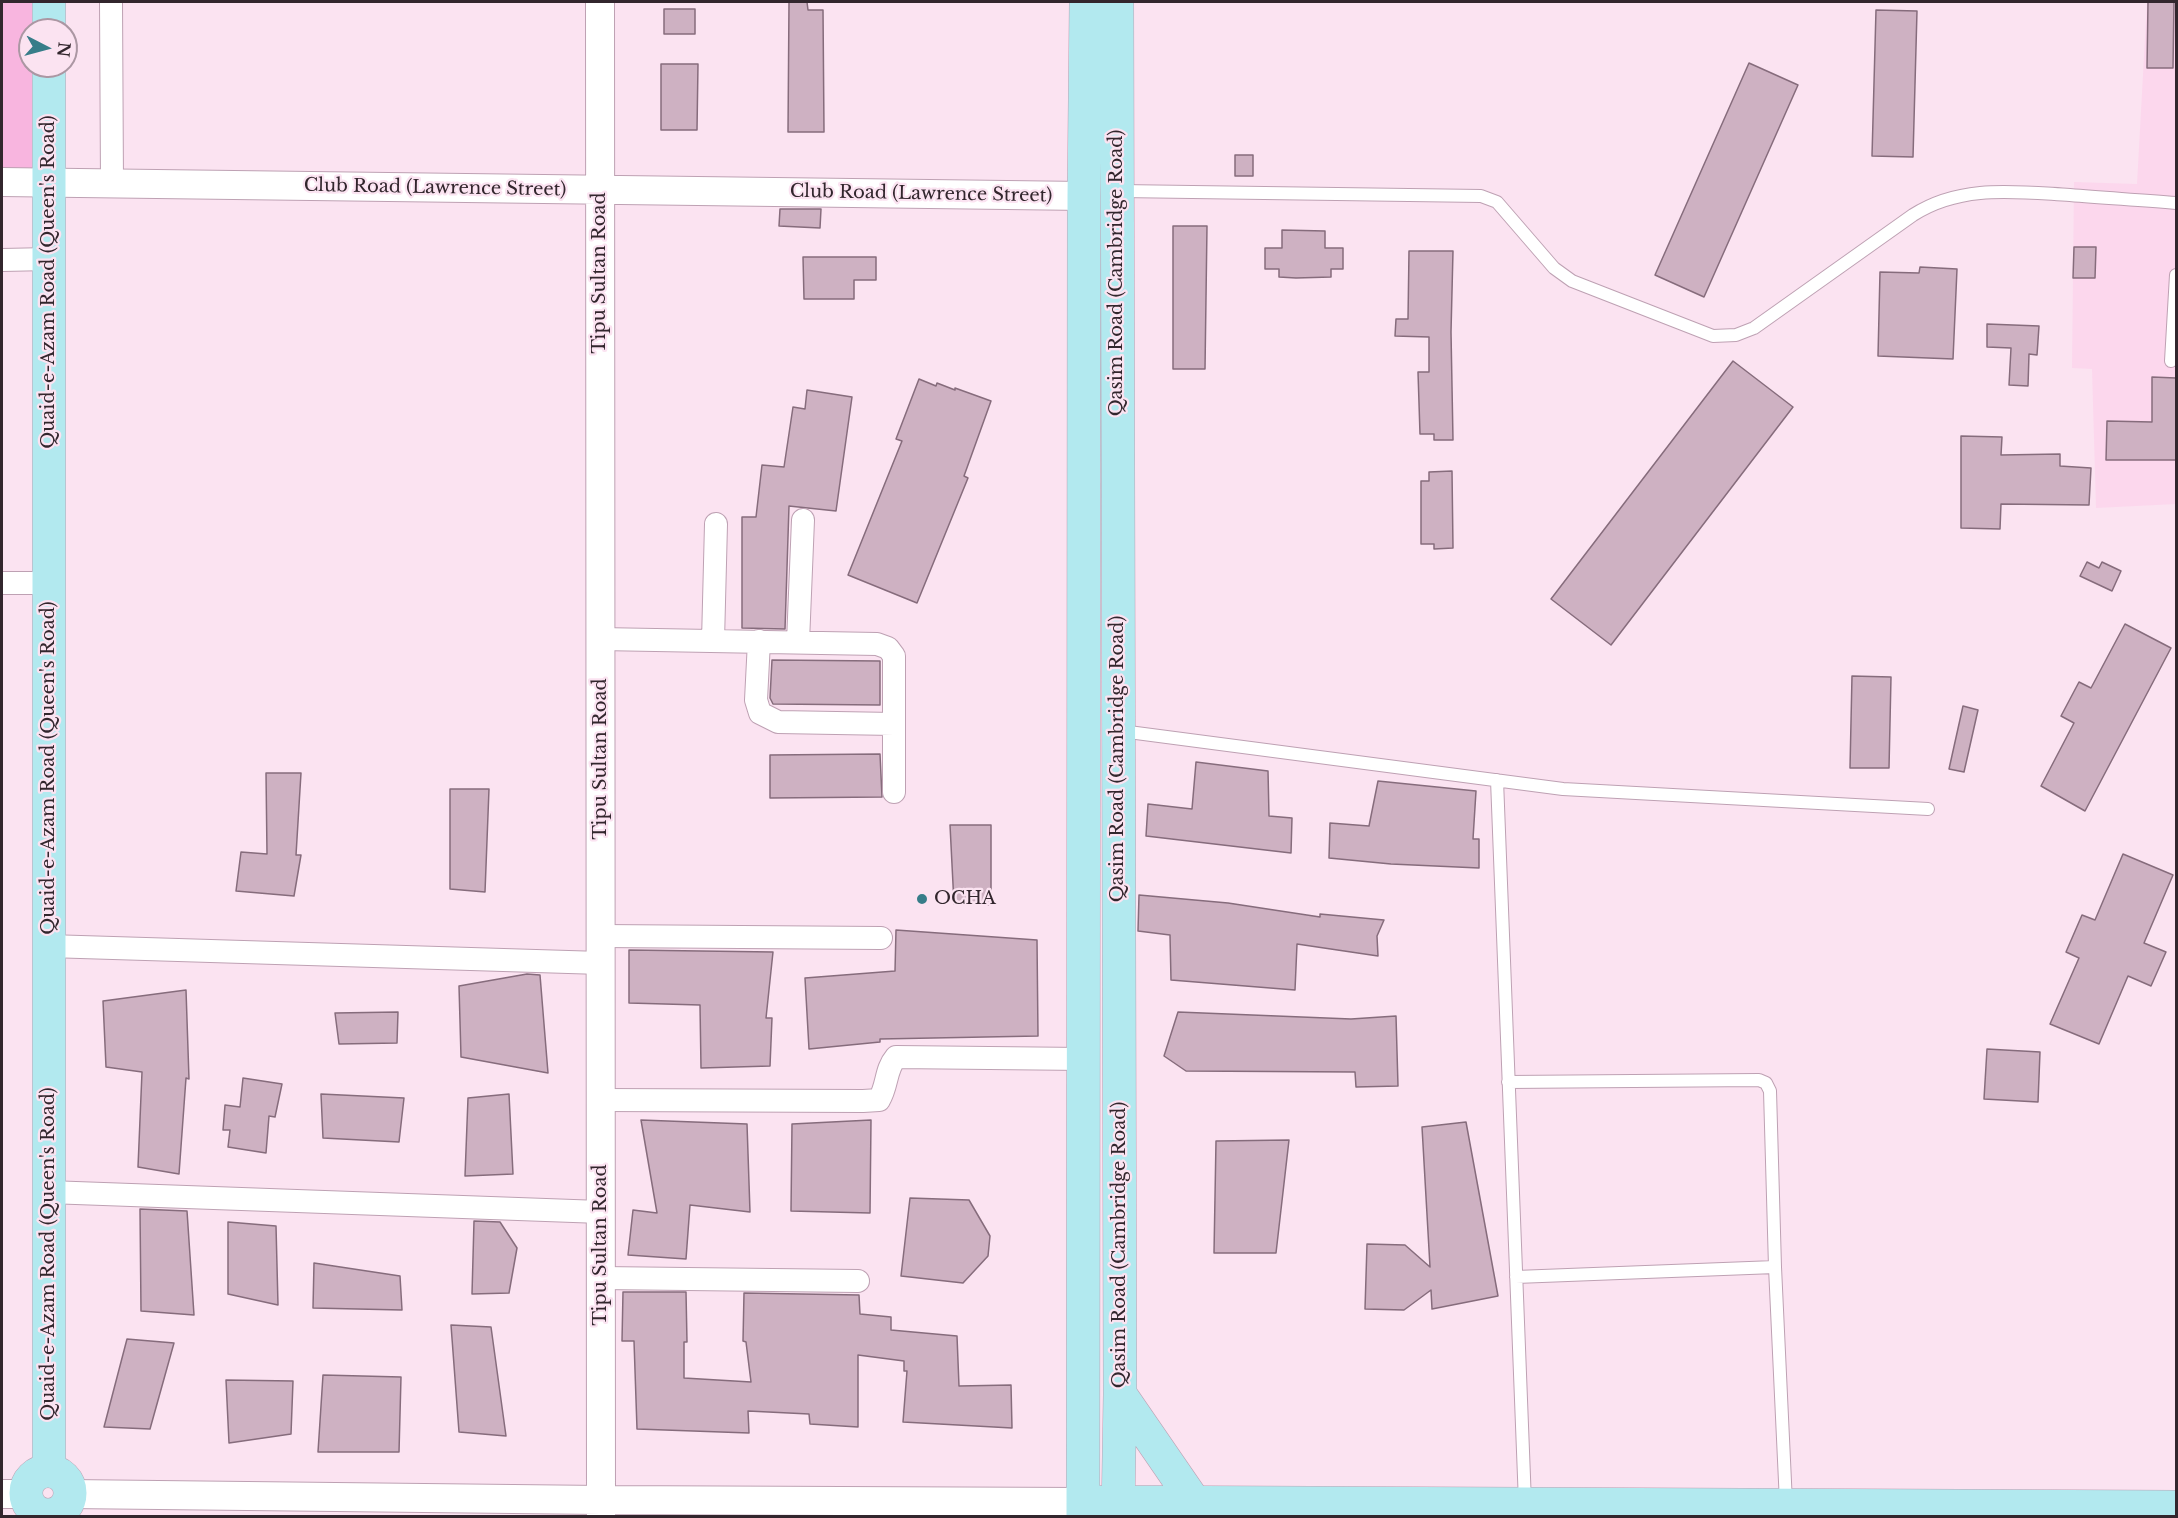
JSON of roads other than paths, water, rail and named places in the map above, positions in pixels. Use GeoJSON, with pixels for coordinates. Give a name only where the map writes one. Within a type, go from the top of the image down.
{"type":"FeatureCollection","features":[{"type":"Feature","properties":{"kind":"main road"},"geometry":{"type":"LineString","coordinates":[[49,2],[49,18]]}},
{"type":"Feature","properties":{"kind":"main road","name":"Qasim Road (Cambridge Road)"},"geometry":{"type":"LineString","coordinates":[[1082,1509],[1086,2]]}},
{"type":"Feature","properties":{"kind":"main road","name":"Qasim Road (Cambridge Road)"},"geometry":{"type":"LineString","coordinates":[[1117,2],[1120,1394],[1118,1509]]}},
{"type":"Feature","properties":{"kind":"main road","name":"Quaid-e-Azam Road (Queen's Road)"},"geometry":{"type":"LineString","coordinates":[[40,1497],[48,1192],[49,78]]}},
{"type":"Feature","properties":{"kind":"main road"},"geometry":{"type":"LineString","coordinates":[[1120,1394],[1200,1510]]}},
{"type":"Feature","properties":{"kind":"main road"},"geometry":{"type":"LineString","coordinates":[[1082,1509],[1524,1511],[1786,1506],[2032,1512],[2176,1507]]}},
{"type":"Feature","properties":{"kind":"street"},"geometry":{"type":"LineString","coordinates":[[111,2],[112,184]]}},
{"type":"Feature","properties":{"kind":"street","name":"Tipu Sultan Road"},"geometry":{"type":"LineString","coordinates":[[600,2],[601,1508]]}},
{"type":"Feature","properties":{"kind":"street","name":"Club Road (Lawrence Street)"},"geometry":{"type":"LineString","coordinates":[[2,182],[1084,196]]}},
{"type":"Feature","properties":{"kind":"street"},"geometry":{"type":"LineString","coordinates":[[2,260],[49,259]]}},
{"type":"Feature","properties":{"kind":"street"},"geometry":{"type":"LineString","coordinates":[[798,642],[803,520]]}},
{"type":"Feature","properties":{"kind":"street"},"geometry":{"type":"LineString","coordinates":[[713,640],[716,524]]}},
{"type":"Feature","properties":{"kind":"street"},"geometry":{"type":"LineString","coordinates":[[2,583],[50,583]]}},
{"type":"Feature","properties":{"kind":"street"},"geometry":{"type":"LineString","coordinates":[[600,639],[877,644],[888,648],[894,656],[894,792]]}},
{"type":"Feature","properties":{"kind":"street"},"geometry":{"type":"LineString","coordinates":[[759,641],[756,700],[760,713],[778,722],[894,724]]}},
{"type":"Feature","properties":{"kind":"street"},"geometry":{"type":"LineString","coordinates":[[48,946],[601,949],[881,938]]}},
{"type":"Feature","properties":{"kind":"street"},"geometry":{"type":"LineString","coordinates":[[601,1100],[879,1100],[884,1091],[889,1065],[896,1057],[1083,1059]]}},
{"type":"Feature","properties":{"kind":"street"},"geometry":{"type":"LineString","coordinates":[[48,1192],[601,1212]]}},
{"type":"Feature","properties":{"kind":"street"},"geometry":{"type":"LineString","coordinates":[[601,1278],[858,1281]]}},
{"type":"Feature","properties":{"kind":"street"},"geometry":{"type":"LineString","coordinates":[[40,1497],[601,1508],[1082,1509]]}},
{"type":"Feature","properties":{"kind":"lane"},"geometry":{"type":"LineString","coordinates":[[1116,191],[1480,196],[1497,202],[1554,268],[1572,281],[1713,336],[1736,335],[1754,328],[1930,204],[1960,195],[1996,190],[2176,202]]}},
{"type":"Feature","properties":{"kind":"lane"},"geometry":{"type":"LineString","coordinates":[[2171,361],[2176,275]]}},
{"type":"Feature","properties":{"kind":"lane"},"geometry":{"type":"LineString","coordinates":[[1118,731],[1563,789],[1928,809]]}},
{"type":"Feature","properties":{"kind":"lane"},"geometry":{"type":"LineString","coordinates":[[1497,780],[1524,1511]]}},
{"type":"Feature","properties":{"kind":"lane"},"geometry":{"type":"LineString","coordinates":[[1508,1082],[1759,1080],[1766,1083],[1770,1091],[1786,1506]]}},
{"type":"Feature","properties":{"kind":"lane"},"geometry":{"type":"LineString","coordinates":[[1516,1277],[1775,1267]]}},
{"type":"Feature","properties":{"kind":"place","name":"OCHA"},"geometry":{"type":"Point","coordinates":[922,899]}}]}
